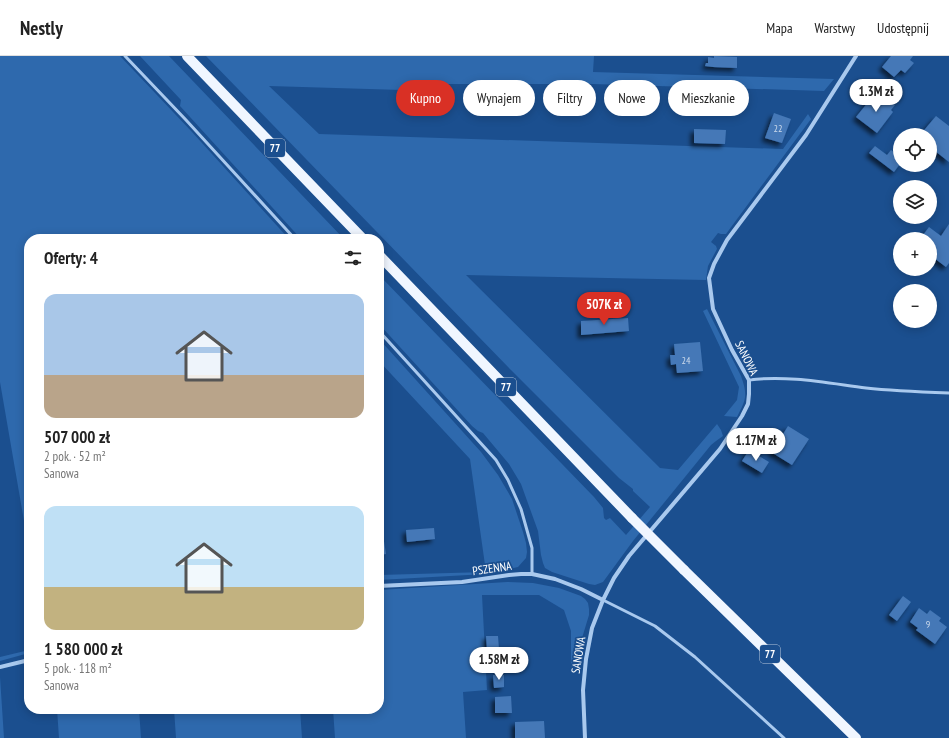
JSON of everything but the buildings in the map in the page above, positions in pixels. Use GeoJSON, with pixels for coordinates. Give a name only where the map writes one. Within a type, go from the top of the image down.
{"type":"FeatureCollection","features":[{"type":"Feature","properties":{"kind":"main road","name":"77"},"geometry":{"type":"LineString","coordinates":[[187,56],[358,234]]}},
{"type":"Feature","properties":{"kind":"main road","name":"77"},"geometry":{"type":"LineString","coordinates":[[384,260],[632,518],[856,738]]}},
{"type":"Feature","properties":{"kind":"street","name":"SANOWA"},"geometry":{"type":"LineString","coordinates":[[585,738],[583,690],[586,660],[592,628],[603,600],[614,578],[629,556],[720,448],[742,416],[748,404],[749,380],[732,350],[713,309],[709,278],[711,271],[727,240],[806,134],[856,56]]}},
{"type":"Feature","properties":{"kind":"street","name":"PSZENNA"},"geometry":{"type":"LineString","coordinates":[[384,586],[462,582],[509,575],[532,574],[555,579],[581,589],[603,600]]}},
{"type":"Feature","properties":{"kind":"street"},"geometry":{"type":"LineString","coordinates":[[0,667],[24,661]]}},
{"type":"Feature","properties":{"kind":"lane"},"geometry":{"type":"LineString","coordinates":[[125,56],[290,234]]}},
{"type":"Feature","properties":{"kind":"lane"},"geometry":{"type":"LineString","coordinates":[[384,337],[496,460],[508,480],[521,509],[532,548],[532,574]]}},
{"type":"Feature","properties":{"kind":"lane"},"geometry":{"type":"LineString","coordinates":[[749,380],[762,378],[787,379],[878,389],[949,393]]}},
{"type":"Feature","properties":{"kind":"lane"},"geometry":{"type":"LineString","coordinates":[[603,600],[655,626],[684,648],[784,738]]}},
{"type":"Feature","properties":{"kind":"shaded area"},"geometry":{"type":"Polygon","coordinates":[[[0,56],[120,56],[192,132],[284,234],[24,234],[24,521],[0,382],[0,56]]]}},
{"type":"Feature","properties":{"kind":"shaded area"},"geometry":{"type":"Polygon","coordinates":[[[140,56],[169,56],[339,234],[296,234],[180,106],[181,100],[140,56]]]}},
{"type":"Feature","properties":{"kind":"shaded area"},"geometry":{"type":"Polygon","coordinates":[[[206,56],[594,56],[593,72],[834,79],[824,91],[749,89],[749,80],[668,80],[668,86],[660,86],[660,80],[604,80],[604,84],[596,84],[596,80],[543,80],[543,84],[535,84],[535,80],[463,80],[463,84],[455,84],[455,80],[396,80],[396,90],[269,86],[319,134],[783,149],[808,114],[811,119],[726,234],[718,233],[711,242],[717,249],[708,266],[706,280],[466,275],[660,468],[678,470],[717,424],[721,430],[723,436],[711,445],[633,541],[603,582],[595,585],[552,572],[545,568],[541,555],[538,531],[521,484],[509,464],[483,433],[472,426],[384,329],[384,280],[594,497],[603,508],[604,518],[606,520],[610,518],[626,535],[650,507],[511,370],[384,239],[384,234],[379,234],[206,56]]]}},
{"type":"Feature","properties":{"kind":"shaded area"},"geometry":{"type":"Polygon","coordinates":[[[707,309],[741,376],[745,388],[744,401],[737,417],[724,416],[737,400],[739,387],[703,311],[707,309]]]}},
{"type":"Feature","properties":{"kind":"shaded area"},"geometry":{"type":"Polygon","coordinates":[[[384,345],[481,452],[498,475],[512,499],[523,532],[527,552],[526,558],[518,567],[486,574],[384,580],[384,575],[486,572],[470,459],[384,366],[384,345]]]}},
{"type":"Feature","properties":{"kind":"shaded area"},"geometry":{"type":"Polygon","coordinates":[[[507,582],[533,583],[559,588],[581,596],[588,603],[589,615],[579,648],[577,669],[573,672],[571,671],[571,631],[564,610],[539,595],[482,595],[487,690],[463,692],[466,738],[335,738],[333,714],[384,714],[384,590],[507,582]]]}},
{"type":"Feature","properties":{"kind":"shaded area"},"geometry":{"type":"Polygon","coordinates":[[[24,651],[24,654],[0,661],[0,657],[24,651]]]}},
{"type":"Feature","properties":{"kind":"shaded area"},"geometry":{"type":"Polygon","coordinates":[[[0,677],[4,738],[0,738],[0,677]]]}},
{"type":"Feature","properties":{"kind":"shaded area"},"geometry":{"type":"Polygon","coordinates":[[[57,714],[139,714],[141,738],[59,738],[57,714]]]}},
{"type":"Feature","properties":{"kind":"shaded area"},"geometry":{"type":"Polygon","coordinates":[[[174,714],[300,714],[302,738],[176,738],[174,714]]]}}]}
